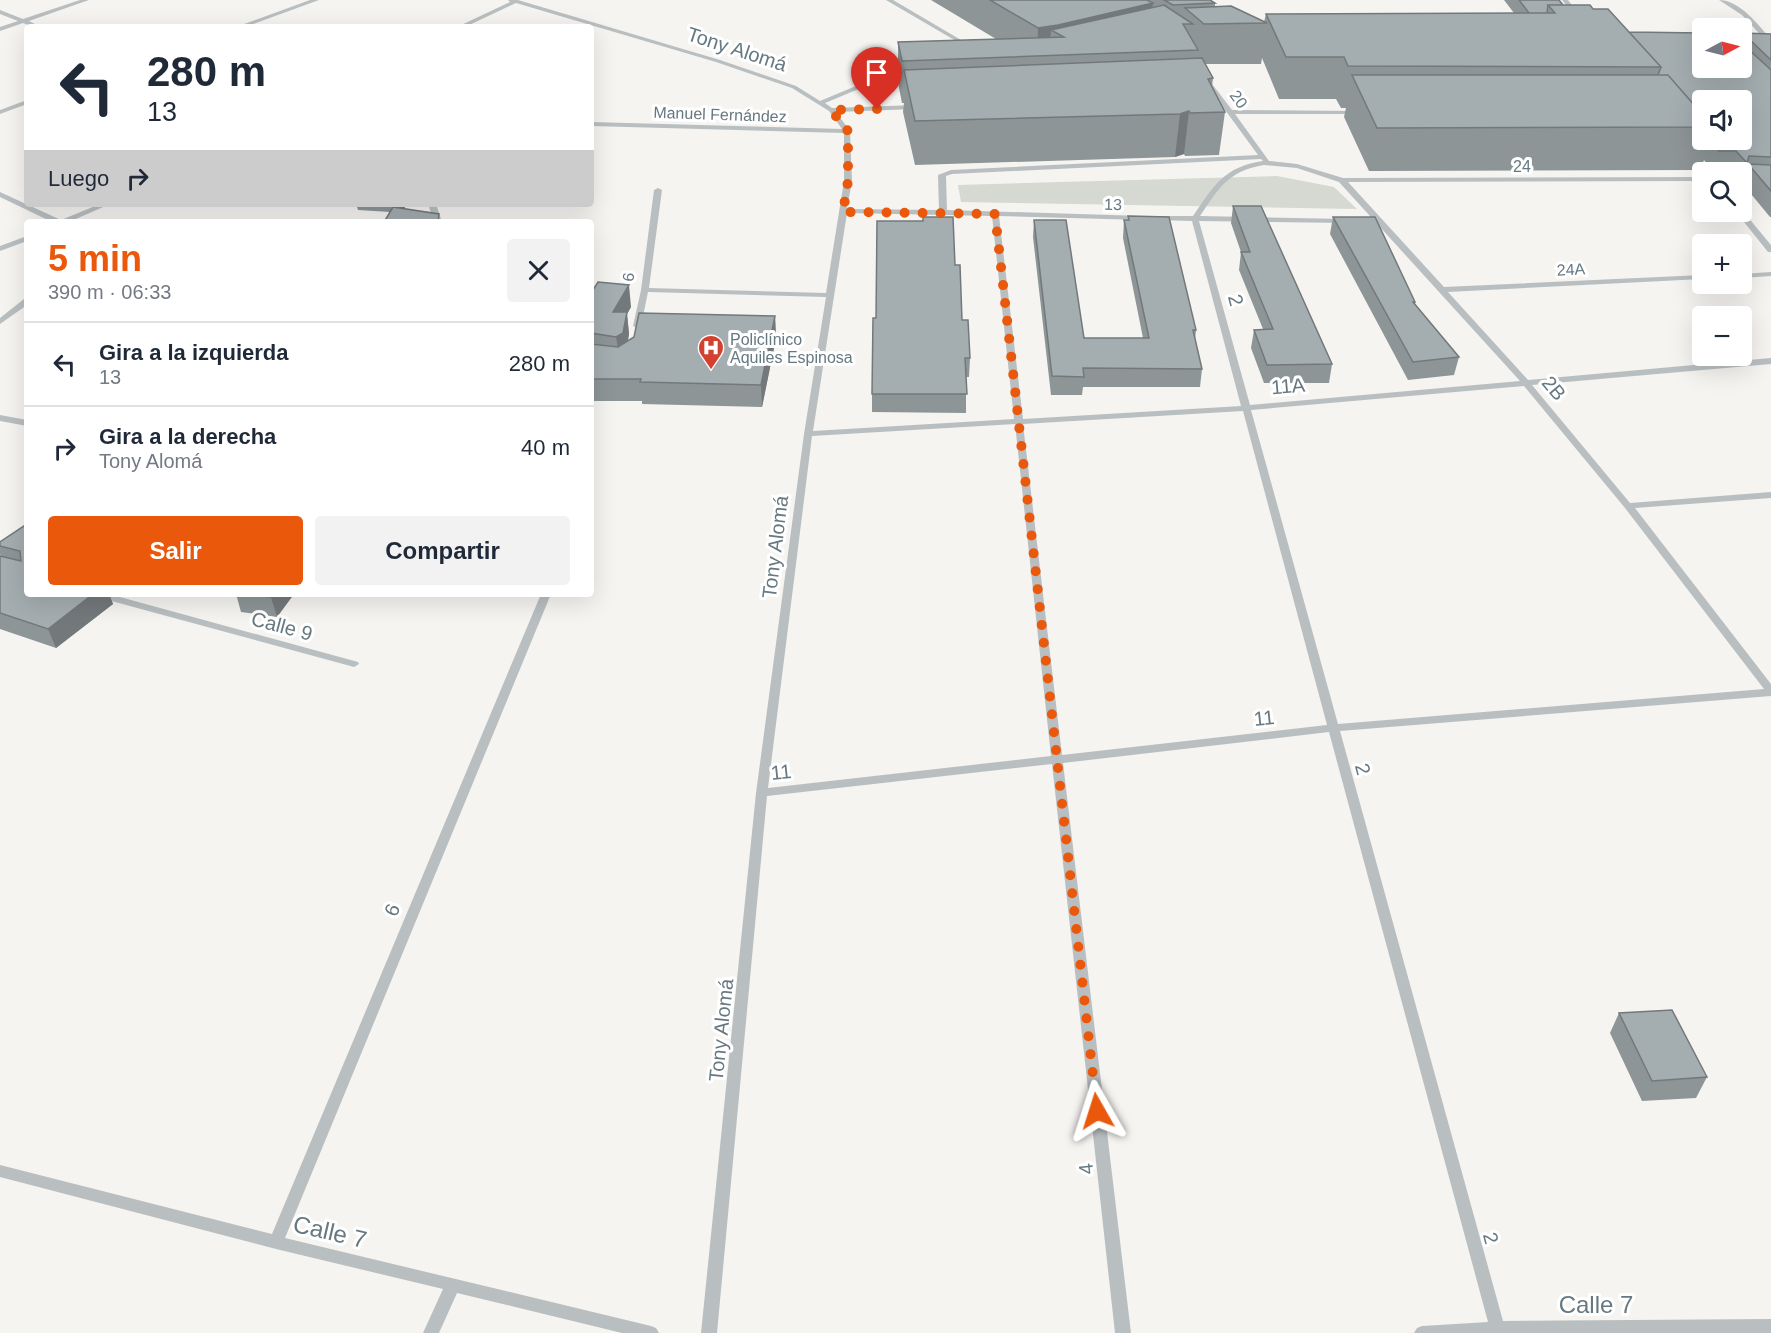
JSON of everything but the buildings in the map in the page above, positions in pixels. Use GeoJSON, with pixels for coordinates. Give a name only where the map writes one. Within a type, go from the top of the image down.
{"type":"FeatureCollection","features":[{"type":"Feature","properties":{"kind":"street"},"geometry":{"type":"LineString","coordinates":[[0,29],[86,0]]}},
{"type":"Feature","properties":{"kind":"street"},"geometry":{"type":"LineString","coordinates":[[248,24],[316,0]]}},
{"type":"Feature","properties":{"kind":"street"},"geometry":{"type":"LineString","coordinates":[[889,0],[972,48]]}},
{"type":"Feature","properties":{"kind":"street"},"geometry":{"type":"LineString","coordinates":[[1565,0],[1584,24]]}},
{"type":"Feature","properties":{"kind":"street"},"geometry":{"type":"LineString","coordinates":[[1722,0],[1744,14],[1770,42]]}},
{"type":"Feature","properties":{"kind":"street"},"geometry":{"type":"LineString","coordinates":[[466,24],[514,1]]}},
{"type":"Feature","properties":{"kind":"street","name":"Tony Alomá"},"geometry":{"type":"LineString","coordinates":[[514,1],[592,24]]}},
{"type":"Feature","properties":{"kind":"street"},"geometry":{"type":"LineString","coordinates":[[0,12],[30,24]]}},
{"type":"Feature","properties":{"kind":"street","name":"Tony Alomá"},"geometry":{"type":"LineString","coordinates":[[594,25],[718,61],[794,87],[831,110],[848,131],[848,181],[808,434],[762,793],[709,1333]]}},
{"type":"Feature","properties":{"kind":"street"},"geometry":{"type":"LineString","coordinates":[[1760,41],[1770,42]]}},
{"type":"Feature","properties":{"kind":"street"},"geometry":{"type":"LineString","coordinates":[[820,103],[901,69],[921,67]]}},
{"type":"Feature","properties":{"kind":"street","name":"20"},"geometry":{"type":"LineString","coordinates":[[1198,69],[1266,160]]}},
{"type":"Feature","properties":{"kind":"street"},"geometry":{"type":"LineString","coordinates":[[1208,96],[1220,96]]}},
{"type":"Feature","properties":{"kind":"street"},"geometry":{"type":"LineString","coordinates":[[0,112],[24,103]]}},
{"type":"Feature","properties":{"kind":"street"},"geometry":{"type":"LineString","coordinates":[[831,110],[926,107]]}},
{"type":"Feature","properties":{"kind":"street"},"geometry":{"type":"LineString","coordinates":[[1232,112],[1362,112]]}},
{"type":"Feature","properties":{"kind":"street","name":"Manuel Fernández"},"geometry":{"type":"LineString","coordinates":[[594,124],[848,131]]}},
{"type":"Feature","properties":{"kind":"street"},"geometry":{"type":"LineString","coordinates":[[1689,150],[1699,162]]}},
{"type":"Feature","properties":{"kind":"street"},"geometry":{"type":"LineString","coordinates":[[943,212],[942,175],[951,172],[1266,160]]}},
{"type":"Feature","properties":{"kind":"street"},"geometry":{"type":"LineString","coordinates":[[1195,219],[1222,181],[1232,173],[1266,160]]}},
{"type":"Feature","properties":{"kind":"street","name":"2B"},"geometry":{"type":"LineString","coordinates":[[1266,160],[1314,169],[1342,180],[1382,222],[1440,290],[1527,384],[1628,506],[1771,692]]}},
{"type":"Feature","properties":{"kind":"street","name":"24"},"geometry":{"type":"LineString","coordinates":[[1342,180],[1692,179]]}},
{"type":"Feature","properties":{"kind":"street","name":"6"},"geometry":{"type":"LineString","coordinates":[[635,335],[645,290],[658,190]]}},
{"type":"Feature","properties":{"kind":"street"},"geometry":{"type":"LineString","coordinates":[[0,194],[24,206]]}},
{"type":"Feature","properties":{"kind":"street"},"geometry":{"type":"LineString","coordinates":[[27,207],[52,219]]}},
{"type":"Feature","properties":{"kind":"street"},"geometry":{"type":"LineString","coordinates":[[70,219],[99,207]]}},
{"type":"Feature","properties":{"kind":"street","name":"13"},"geometry":{"type":"LineString","coordinates":[[843,212],[943,212],[1359,222]]}},
{"type":"Feature","properties":{"kind":"street","name":"4"},"geometry":{"type":"LineString","coordinates":[[995,214],[1123,1333]]}},
{"type":"Feature","properties":{"kind":"street","name":"2"},"geometry":{"type":"LineString","coordinates":[[1195,219],[1497,1328]]}},
{"type":"Feature","properties":{"kind":"street"},"geometry":{"type":"LineString","coordinates":[[1370,222],[1382,222]]}},
{"type":"Feature","properties":{"kind":"street"},"geometry":{"type":"LineString","coordinates":[[1748,222],[1771,250]]}},
{"type":"Feature","properties":{"kind":"street"},"geometry":{"type":"LineString","coordinates":[[0,249],[24,238]]}},
{"type":"Feature","properties":{"kind":"street"},"geometry":{"type":"LineString","coordinates":[[1752,275],[1771,274]]}},
{"type":"Feature","properties":{"kind":"street","name":"24A"},"geometry":{"type":"LineString","coordinates":[[1440,290],[1692,278]]}},
{"type":"Feature","properties":{"kind":"street"},"geometry":{"type":"LineString","coordinates":[[645,290],[830,295]]}},
{"type":"Feature","properties":{"kind":"street"},"geometry":{"type":"LineString","coordinates":[[0,322],[24,303]]}},
{"type":"Feature","properties":{"kind":"street","name":"11A"},"geometry":{"type":"LineString","coordinates":[[808,434],[1246,408],[1771,361]]}},
{"type":"Feature","properties":{"kind":"street"},"geometry":{"type":"LineString","coordinates":[[0,418],[24,422]]}},
{"type":"Feature","properties":{"kind":"street"},"geometry":{"type":"LineString","coordinates":[[1628,506],[1771,495]]}},
{"type":"Feature","properties":{"kind":"street","name":"Calle 9"},"geometry":{"type":"LineString","coordinates":[[108,597],[354,664]]}},
{"type":"Feature","properties":{"kind":"street","name":"6"},"geometry":{"type":"LineString","coordinates":[[276,1242],[545,597]]}},
{"type":"Feature","properties":{"kind":"street","name":"11"},"geometry":{"type":"LineString","coordinates":[[762,793],[1334,728],[1771,692]]}},
{"type":"Feature","properties":{"kind":"street","name":"Calle 7"},"geometry":{"type":"LineString","coordinates":[[0,1171],[276,1242],[651,1333]]}},
{"type":"Feature","properties":{"kind":"street"},"geometry":{"type":"LineString","coordinates":[[431,1333],[453,1284]]}},
{"type":"Feature","properties":{"kind":"street","name":"Calle 7"},"geometry":{"type":"LineString","coordinates":[[1422,1333],[1497,1328],[1771,1326]]}},
{"type":"Feature","properties":{"kind":"shaded area"},"geometry":{"type":"Polygon","coordinates":[[[1277,176],[1334,187],[1357,209],[961,202],[958,185],[1277,176]]]}},
{"type":"Feature","properties":{"kind":"place","name":"Policlínico Aquiles Espinosa"},"geometry":{"type":"Point","coordinates":[711,371]}},
{"type":"Feature","properties":{"kind":"route"},"geometry":{"type":"LineString","coordinates":[[877,109],[831,110],[848,131],[848,181],[843,212],[995,214],[1097,1111]]}}]}
